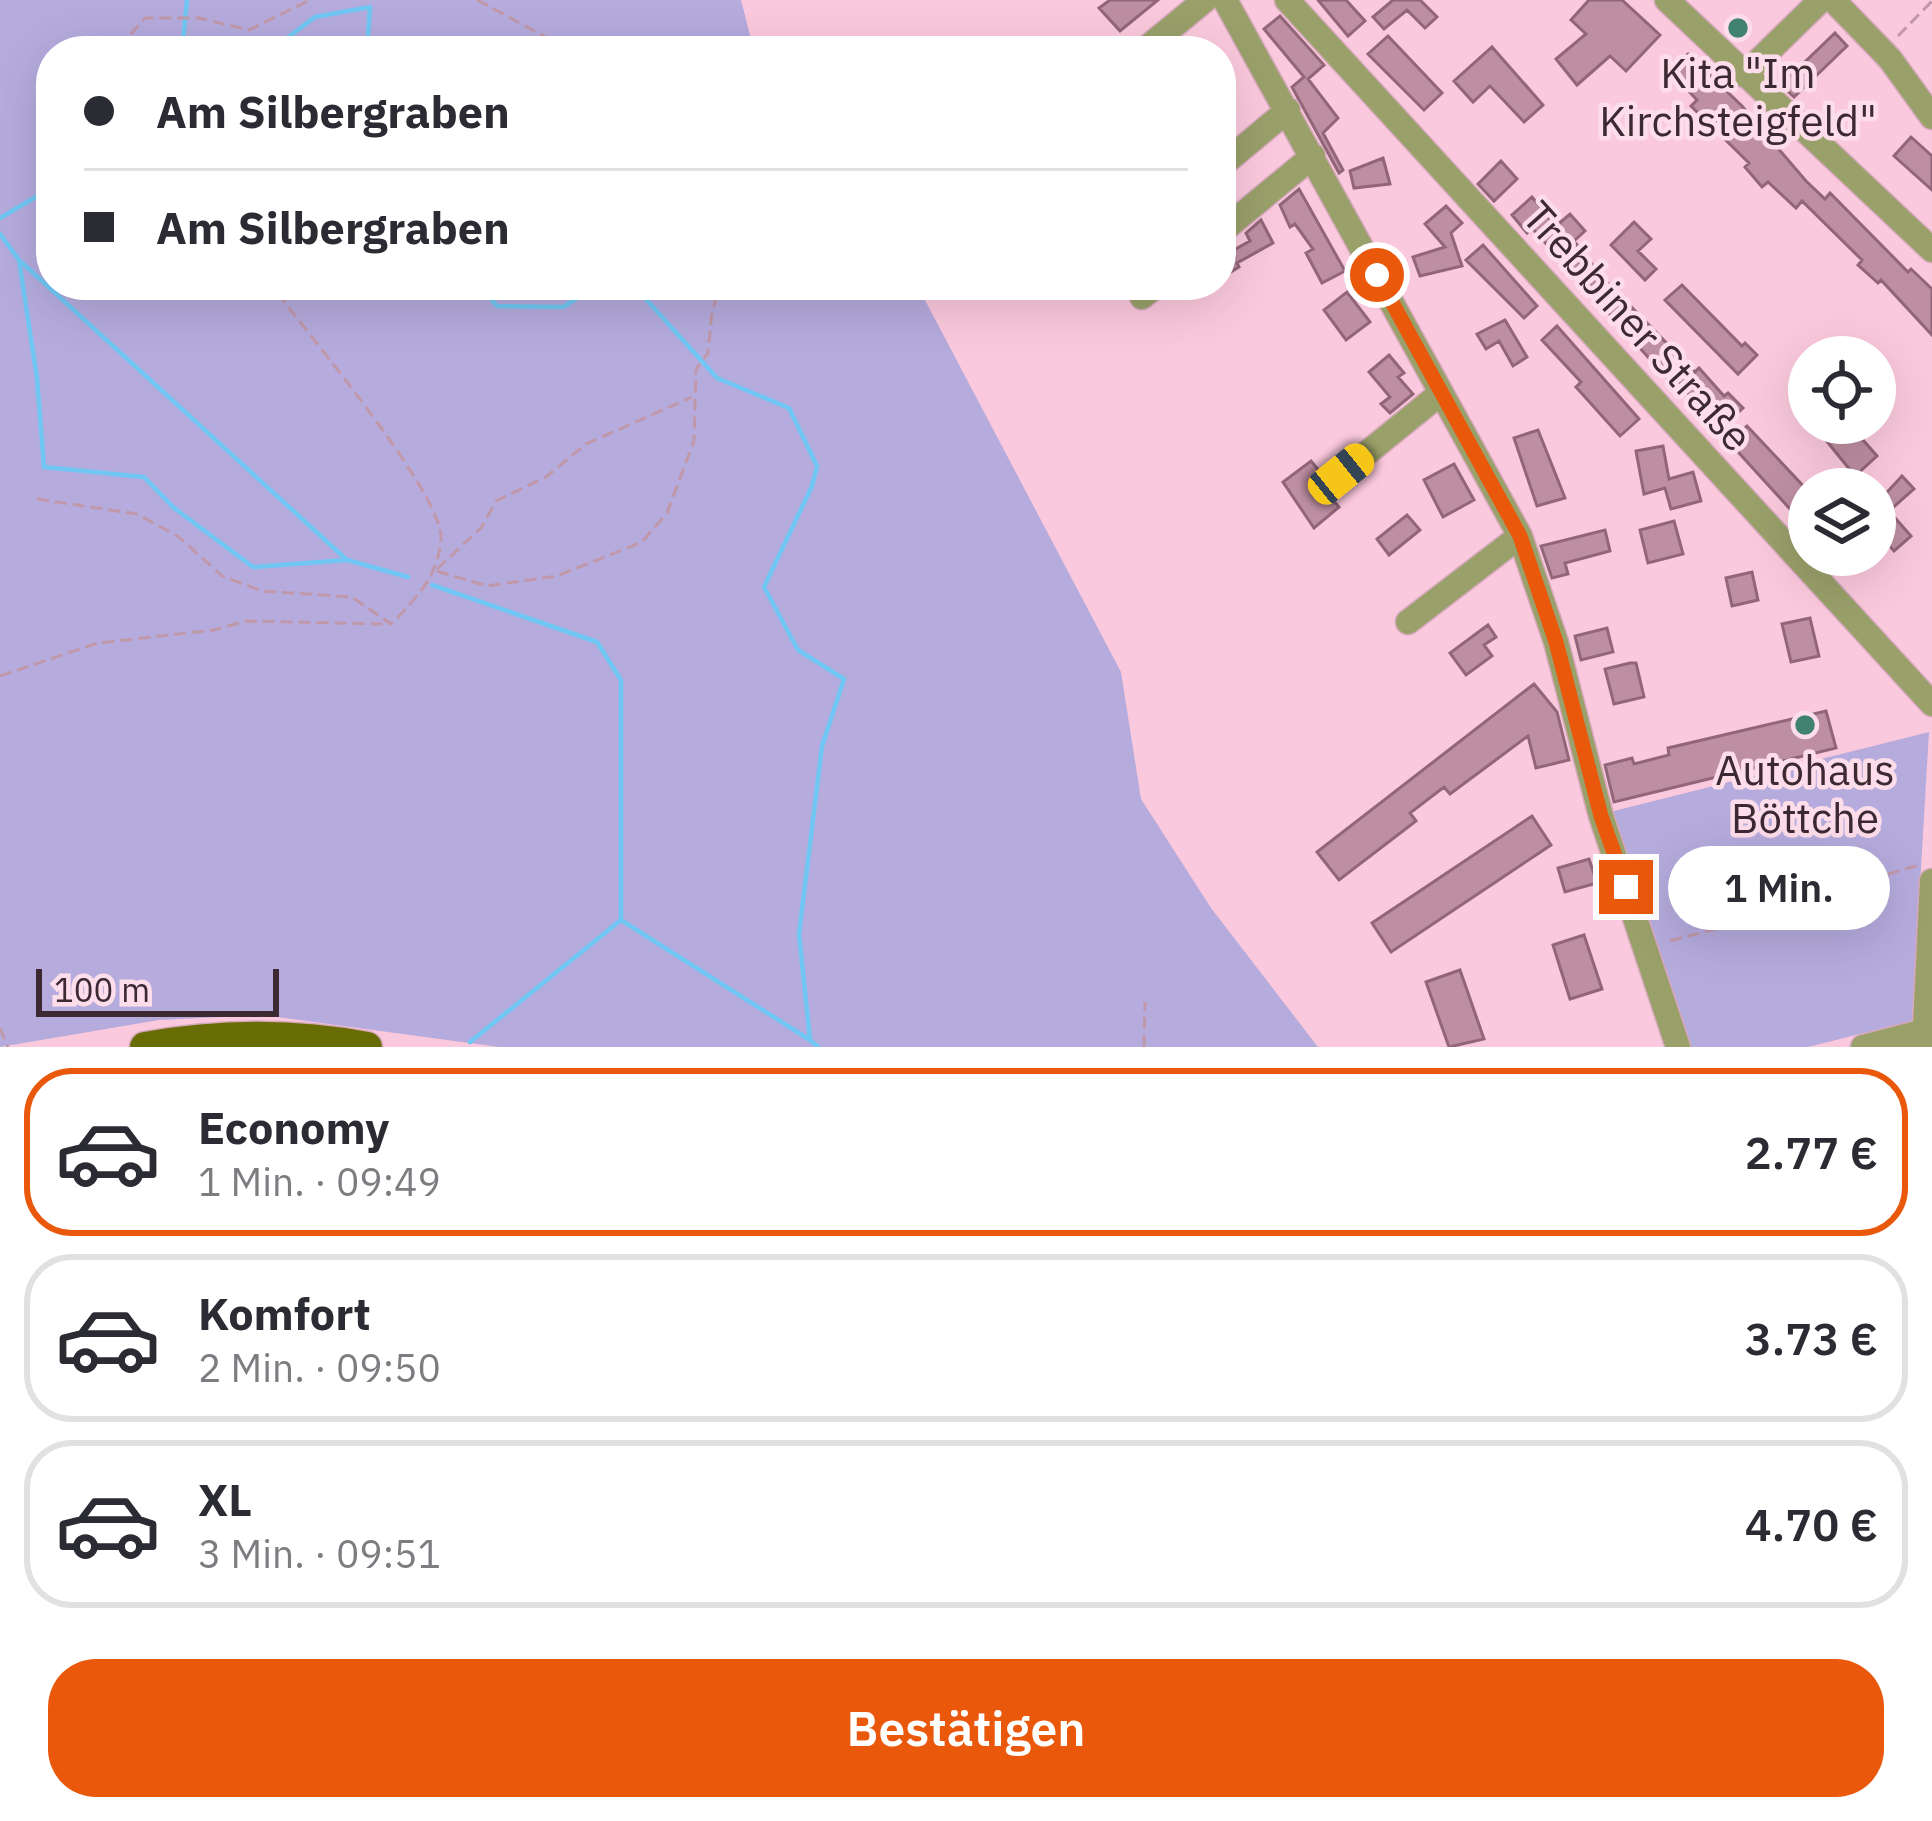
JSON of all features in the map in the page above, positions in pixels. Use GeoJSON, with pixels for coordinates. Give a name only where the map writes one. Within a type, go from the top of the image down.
{"type":"FeatureCollection","features":[{"type":"Feature","properties":{"kind":"main road"},"geometry":{"type":"LineString","coordinates":[[145,1047],[235,1037],[286,1037],[367,1047]]}},
{"type":"Feature","properties":{"kind":"street"},"geometry":{"type":"LineString","coordinates":[[1161,36],[1205,0]]}},
{"type":"Feature","properties":{"kind":"street"},"geometry":{"type":"LineString","coordinates":[[1226,0],[1520,536],[1556,642],[1601,816],[1678,1047]]}},
{"type":"Feature","properties":{"kind":"street","name":"Trebbiner Straße"},"geometry":{"type":"LineString","coordinates":[[1287,0],[1932,704]]}},
{"type":"Feature","properties":{"kind":"street"},"geometry":{"type":"LineString","coordinates":[[1667,0],[1932,250]]}},
{"type":"Feature","properties":{"kind":"street"},"geometry":{"type":"LineString","coordinates":[[1744,75],[1821,0]]}},
{"type":"Feature","properties":{"kind":"street"},"geometry":{"type":"LineString","coordinates":[[1833,0],[1890,59],[1932,117]]}},
{"type":"Feature","properties":{"kind":"street"},"geometry":{"type":"LineString","coordinates":[[1236,153],[1288,110]]}},
{"type":"Feature","properties":{"kind":"street"},"geometry":{"type":"LineString","coordinates":[[1236,219],[1312,156]]}},
{"type":"Feature","properties":{"kind":"street"},"geometry":{"type":"LineString","coordinates":[[1341,474],[1441,394]]}},
{"type":"Feature","properties":{"kind":"street"},"geometry":{"type":"LineString","coordinates":[[1408,622],[1520,536]]}},
{"type":"Feature","properties":{"kind":"street"},"geometry":{"type":"LineString","coordinates":[[1862,1047],[1924,1039],[1932,880]]}},
{"type":"Feature","properties":{"kind":"path"},"geometry":{"type":"LineString","coordinates":[[129,36],[145,18],[165,17],[199,18],[249,30],[310,0]]}},
{"type":"Feature","properties":{"kind":"path"},"geometry":{"type":"LineString","coordinates":[[477,0],[544,36]]}},
{"type":"Feature","properties":{"kind":"path"},"geometry":{"type":"LineString","coordinates":[[1893,41],[1932,1]]}},
{"type":"Feature","properties":{"kind":"path"},"geometry":{"type":"LineString","coordinates":[[283,300],[421,486],[442,533],[435,570]]}},
{"type":"Feature","properties":{"kind":"path"},"geometry":{"type":"LineString","coordinates":[[435,570],[487,586],[556,576],[642,542],[667,513],[694,440],[696,369],[709,352],[716,300]]}},
{"type":"Feature","properties":{"kind":"path"},"geometry":{"type":"LineString","coordinates":[[0,676],[98,643],[214,630],[246,621],[392,624],[435,570],[481,528],[496,501],[546,477],[586,444],[695,395]]}},
{"type":"Feature","properties":{"kind":"path"},"geometry":{"type":"LineString","coordinates":[[37,500],[137,514],[179,537],[222,576],[262,590],[352,597],[392,624]]}},
{"type":"Feature","properties":{"kind":"path"},"geometry":{"type":"LineString","coordinates":[[1670,940],[1765,916],[1786,927],[1804,924],[1814,914],[1810,897],[1932,862]]}},
{"type":"Feature","properties":{"kind":"path"},"geometry":{"type":"LineString","coordinates":[[1144,1047],[1145,1002]]}},
{"type":"Feature","properties":{"kind":"path"},"geometry":{"type":"LineString","coordinates":[[0,1028],[8,1047]]}},
{"type":"Feature","properties":{"kind":"shaded area"},"geometry":{"type":"Polygon","coordinates":[[[0,0],[741,0],[750,36],[36,36],[36,300],[925,300],[1121,672],[1141,799],[1211,908],[1318,1047],[499,1047],[262,1015],[159,1020],[0,1047],[0,0]]]}},
{"type":"Feature","properties":{"kind":"shaded area"},"geometry":{"type":"Polygon","coordinates":[[[1929,732],[1912,1021],[1808,1047],[1690,1047],[1610,812],[1929,732]]]}},
{"type":"Feature","properties":{"kind":"building"},"geometry":{"type":"Polygon","coordinates":[[[1110,0],[1158,0],[1120,31],[1099,8],[1110,0]]]}},
{"type":"Feature","properties":{"kind":"building"},"geometry":{"type":"Polygon","coordinates":[[[1318,0],[1346,0],[1365,21],[1348,36],[1318,0]]]}},
{"type":"Feature","properties":{"kind":"building"},"geometry":{"type":"Polygon","coordinates":[[[1393,0],[1420,0],[1437,17],[1425,28],[1407,10],[1384,29],[1373,17],[1393,0]]]}},
{"type":"Feature","properties":{"kind":"building"},"geometry":{"type":"Polygon","coordinates":[[[1589,0],[1622,0],[1660,35],[1626,71],[1610,56],[1577,85],[1556,59],[1586,34],[1571,20],[1589,0]]]}},
{"type":"Feature","properties":{"kind":"building"},"geometry":{"type":"Polygon","coordinates":[[[1280,16],[1324,65],[1308,79],[1338,118],[1323,133],[1343,170],[1339,173],[1292,87],[1304,77],[1264,29],[1280,16]]]}},
{"type":"Feature","properties":{"kind":"building"},"geometry":{"type":"Polygon","coordinates":[[[1835,33],[1847,46],[1794,97],[1781,85],[1835,33]]]}},
{"type":"Feature","properties":{"kind":"building"},"geometry":{"type":"Polygon","coordinates":[[[1388,36],[1442,93],[1424,110],[1368,54],[1388,36]]]}},
{"type":"Feature","properties":{"kind":"building"},"geometry":{"type":"Polygon","coordinates":[[[1492,47],[1543,105],[1524,122],[1490,86],[1473,102],[1454,81],[1492,47]]]}},
{"type":"Feature","properties":{"kind":"building"},"geometry":{"type":"Polygon","coordinates":[[[1688,54],[1742,106],[1806,181],[1825,199],[1830,193],[1908,272],[1911,269],[1932,289],[1932,335],[1881,280],[1878,283],[1858,265],[1862,260],[1802,201],[1796,208],[1768,182],[1762,187],[1745,167],[1749,163],[1691,106],[1697,100],[1670,71],[1688,54]]]}},
{"type":"Feature","properties":{"kind":"building"},"geometry":{"type":"Polygon","coordinates":[[[1911,137],[1932,156],[1932,190],[1894,156],[1911,137]]]}},
{"type":"Feature","properties":{"kind":"building"},"geometry":{"type":"Polygon","coordinates":[[[1383,158],[1390,184],[1354,188],[1350,171],[1383,158]]]}},
{"type":"Feature","properties":{"kind":"building"},"geometry":{"type":"Polygon","coordinates":[[[1501,161],[1517,179],[1494,201],[1478,184],[1501,161]]]}},
{"type":"Feature","properties":{"kind":"building"},"geometry":{"type":"Polygon","coordinates":[[[1299,189],[1345,271],[1322,283],[1306,253],[1313,249],[1295,224],[1290,227],[1280,205],[1299,189]]]}},
{"type":"Feature","properties":{"kind":"building"},"geometry":{"type":"Polygon","coordinates":[[[1532,197],[1556,226],[1570,214],[1585,231],[1574,241],[1602,277],[1695,372],[1699,368],[1724,396],[1728,393],[1743,408],[1728,422],[1701,394],[1694,400],[1670,373],[1666,377],[1532,228],[1527,233],[1512,215],[1532,197]]]}},
{"type":"Feature","properties":{"kind":"building"},"geometry":{"type":"Polygon","coordinates":[[[1446,206],[1462,223],[1451,233],[1462,266],[1420,276],[1413,257],[1445,247],[1425,224],[1446,206]]]}},
{"type":"Feature","properties":{"kind":"building"},"geometry":{"type":"Polygon","coordinates":[[[1261,220],[1273,243],[1237,263],[1236,269],[1236,249],[1250,241],[1246,233],[1261,220]]]}},
{"type":"Feature","properties":{"kind":"building"},"geometry":{"type":"Polygon","coordinates":[[[1634,222],[1651,239],[1638,251],[1656,269],[1645,280],[1611,245],[1634,222]]]}},
{"type":"Feature","properties":{"kind":"building"},"geometry":{"type":"Polygon","coordinates":[[[1483,245],[1537,306],[1524,318],[1466,260],[1483,245]]]}},
{"type":"Feature","properties":{"kind":"building"},"geometry":{"type":"Polygon","coordinates":[[[1682,285],[1742,346],[1745,343],[1757,355],[1738,374],[1665,300],[1682,285]]]}},
{"type":"Feature","properties":{"kind":"building"},"geometry":{"type":"Polygon","coordinates":[[[1347,292],[1370,322],[1346,340],[1324,310],[1347,292]]]}},
{"type":"Feature","properties":{"kind":"building"},"geometry":{"type":"Polygon","coordinates":[[[1505,320],[1527,357],[1513,366],[1499,341],[1486,349],[1477,334],[1505,320]]]}},
{"type":"Feature","properties":{"kind":"building"},"geometry":{"type":"Polygon","coordinates":[[[1557,326],[1639,419],[1620,436],[1576,387],[1581,382],[1542,340],[1557,326]]]}},
{"type":"Feature","properties":{"kind":"building"},"geometry":{"type":"Polygon","coordinates":[[[1389,355],[1404,373],[1398,377],[1413,394],[1390,413],[1381,404],[1390,397],[1369,372],[1389,355]]]}},
{"type":"Feature","properties":{"kind":"building"},"geometry":{"type":"Polygon","coordinates":[[[1747,426],[1788,470],[1788,507],[1729,442],[1747,426]]]}},
{"type":"Feature","properties":{"kind":"building"},"geometry":{"type":"Polygon","coordinates":[[[1538,430],[1565,498],[1537,506],[1514,438],[1538,430]]]}},
{"type":"Feature","properties":{"kind":"building"},"geometry":{"type":"Polygon","coordinates":[[[1829,444],[1866,444],[1877,456],[1864,468],[1849,468],[1829,444]]]}},
{"type":"Feature","properties":{"kind":"building"},"geometry":{"type":"Polygon","coordinates":[[[1663,446],[1669,479],[1693,472],[1701,501],[1671,509],[1665,488],[1644,494],[1636,451],[1663,446]]]}},
{"type":"Feature","properties":{"kind":"building"},"geometry":{"type":"Polygon","coordinates":[[[1311,461],[1325,478],[1318,483],[1339,507],[1314,528],[1283,482],[1311,461]]]}},
{"type":"Feature","properties":{"kind":"building"},"geometry":{"type":"Polygon","coordinates":[[[1454,464],[1474,500],[1443,517],[1424,480],[1454,464]]]}},
{"type":"Feature","properties":{"kind":"building"},"geometry":{"type":"Polygon","coordinates":[[[1902,476],[1914,489],[1896,505],[1896,483],[1902,476]]]}},
{"type":"Feature","properties":{"kind":"building"},"geometry":{"type":"Polygon","coordinates":[[[1407,515],[1420,530],[1389,555],[1377,539],[1407,515]]]}},
{"type":"Feature","properties":{"kind":"building"},"geometry":{"type":"Polygon","coordinates":[[[1896,519],[1911,536],[1896,549],[1896,519]]]}},
{"type":"Feature","properties":{"kind":"building"},"geometry":{"type":"Polygon","coordinates":[[[1674,521],[1683,554],[1648,563],[1640,530],[1674,521]]]}},
{"type":"Feature","properties":{"kind":"building"},"geometry":{"type":"Polygon","coordinates":[[[1605,530],[1610,551],[1565,563],[1568,574],[1552,578],[1541,546],[1605,530]]]}},
{"type":"Feature","properties":{"kind":"building"},"geometry":{"type":"Polygon","coordinates":[[[1752,572],[1758,600],[1732,606],[1726,578],[1752,572]]]}},
{"type":"Feature","properties":{"kind":"building"},"geometry":{"type":"Polygon","coordinates":[[[1810,618],[1819,656],[1791,662],[1782,624],[1810,618]]]}},
{"type":"Feature","properties":{"kind":"building"},"geometry":{"type":"Polygon","coordinates":[[[1488,625],[1496,637],[1484,645],[1492,656],[1466,675],[1450,653],[1488,625]]]}},
{"type":"Feature","properties":{"kind":"building"},"geometry":{"type":"Polygon","coordinates":[[[1607,628],[1613,652],[1581,660],[1575,636],[1607,628]]]}},
{"type":"Feature","properties":{"kind":"building"},"geometry":{"type":"Polygon","coordinates":[[[1636,663],[1644,697],[1614,704],[1605,669],[1636,663]]]}},
{"type":"Feature","properties":{"kind":"building"},"geometry":{"type":"Polygon","coordinates":[[[1534,684],[1557,712],[1569,760],[1536,768],[1528,736],[1450,794],[1444,787],[1410,813],[1416,821],[1339,880],[1317,852],[1534,684]]]}},
{"type":"Feature","properties":{"kind":"building"},"geometry":{"type":"Polygon","coordinates":[[[1826,711],[1836,748],[1614,802],[1605,765],[1632,758],[1634,764],[1669,755],[1668,748],[1826,711]]]}},
{"type":"Feature","properties":{"kind":"building"},"geometry":{"type":"Polygon","coordinates":[[[1532,816],[1551,845],[1391,952],[1372,923],[1532,816]]]}},
{"type":"Feature","properties":{"kind":"building"},"geometry":{"type":"Polygon","coordinates":[[[1589,859],[1597,883],[1565,892],[1558,868],[1589,859]]]}},
{"type":"Feature","properties":{"kind":"building"},"geometry":{"type":"Polygon","coordinates":[[[1584,935],[1602,989],[1570,999],[1553,945],[1584,935]]]}},
{"type":"Feature","properties":{"kind":"building"},"geometry":{"type":"Polygon","coordinates":[[[1460,970],[1484,1039],[1449,1047],[1426,982],[1460,970]]]}},
{"type":"Feature","properties":{"kind":"waterway"},"geometry":{"type":"LineString","coordinates":[[183,36],[187,0]]}},
{"type":"Feature","properties":{"kind":"waterway"},"geometry":{"type":"LineString","coordinates":[[290,36],[315,17],[370,7],[368,36]]}},
{"type":"Feature","properties":{"kind":"waterway"},"geometry":{"type":"LineString","coordinates":[[0,218],[36,197]]}},
{"type":"Feature","properties":{"kind":"waterway"},"geometry":{"type":"LineString","coordinates":[[0,234],[36,276]]}},
{"type":"Feature","properties":{"kind":"waterway"},"geometry":{"type":"LineString","coordinates":[[19,260],[37,378],[44,467],[144,477],[174,508],[253,567],[347,560]]}},
{"type":"Feature","properties":{"kind":"waterway"},"geometry":{"type":"LineString","coordinates":[[63,300],[347,560],[408,577]]}},
{"type":"Feature","properties":{"kind":"waterway"},"geometry":{"type":"LineString","coordinates":[[492,300],[497,306],[563,307],[574,300]]}},
{"type":"Feature","properties":{"kind":"waterway"},"geometry":{"type":"LineString","coordinates":[[647,300],[717,378],[789,408],[817,466],[764,587],[798,650],[844,679],[822,746],[799,934],[810,1040],[818,1047]]}},
{"type":"Feature","properties":{"kind":"waterway"},"geometry":{"type":"LineString","coordinates":[[432,585],[597,642],[621,680],[621,920],[810,1040]]}},
{"type":"Feature","properties":{"kind":"waterway"},"geometry":{"type":"LineString","coordinates":[[470,1042],[621,920]]}},
{"type":"Feature","properties":{"kind":"place","name":"Kita \"Im Kirchsteigfeld\""},"geometry":{"type":"Point","coordinates":[1738,28]}},
{"type":"Feature","properties":{"kind":"place","name":"Autohaus Böttche"},"geometry":{"type":"Point","coordinates":[1805,725]}},
{"type":"Feature","properties":{"kind":"route"},"geometry":{"type":"LineString","coordinates":[[1377,275],[1520,536],[1556,642],[1601,816],[1626,887]]}}]}
